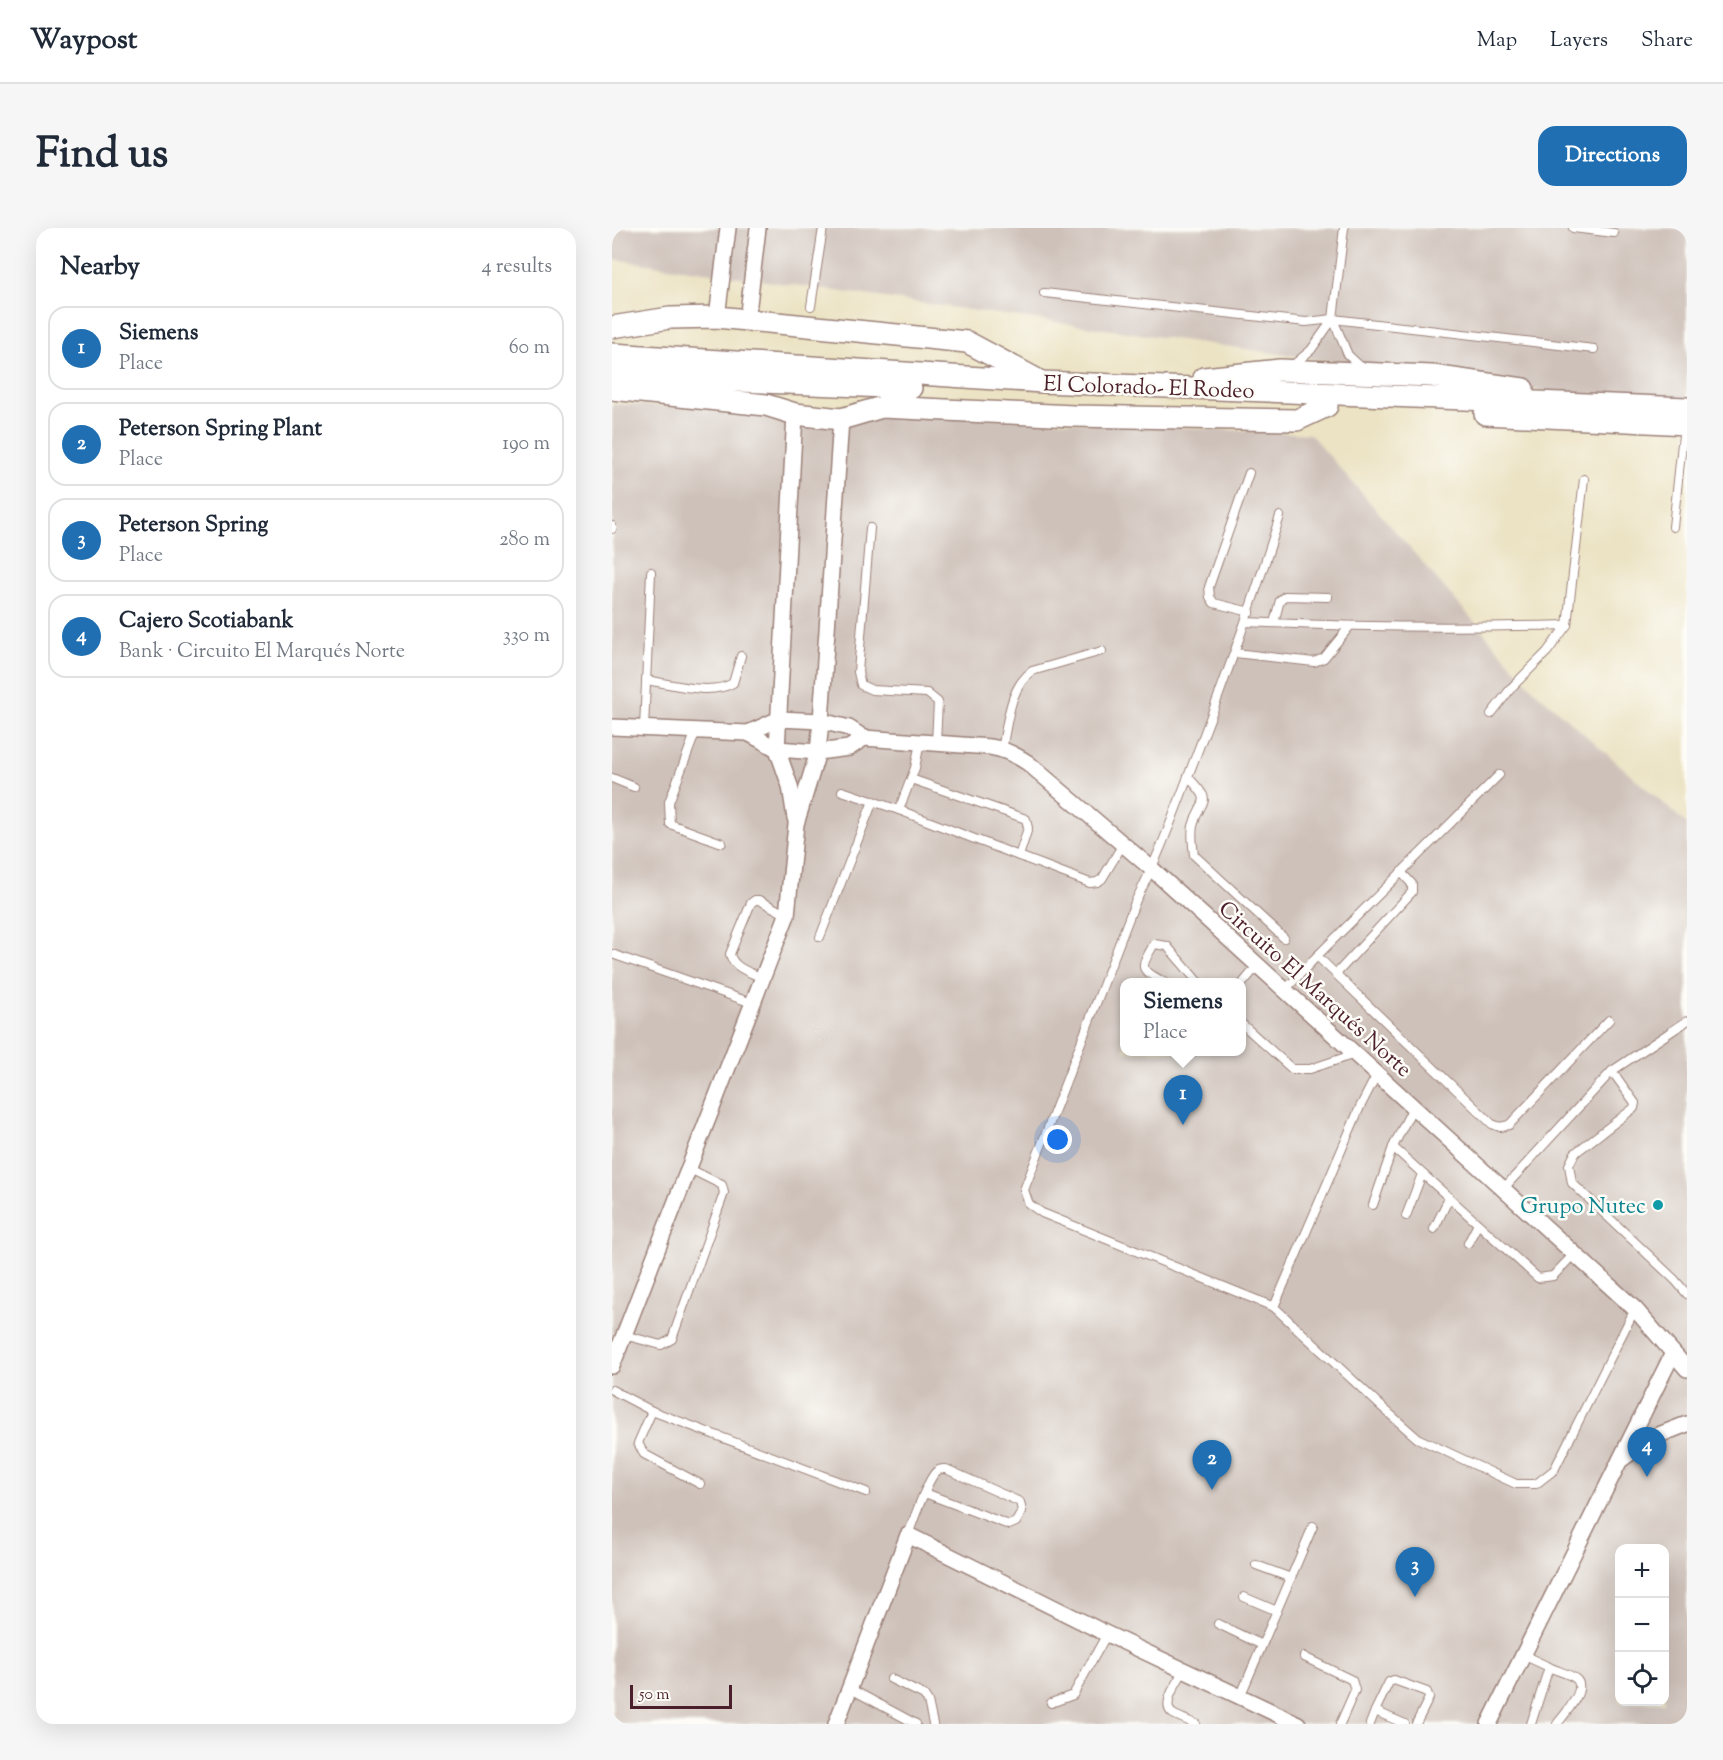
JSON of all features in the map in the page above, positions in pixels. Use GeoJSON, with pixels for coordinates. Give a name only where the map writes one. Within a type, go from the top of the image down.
{"type":"FeatureCollection","features":[{"type":"Feature","properties":{"kind":"main road"},"geometry":{"type":"LineString","coordinates":[[612,327],[670,318],[717,317],[967,342],[1042,382]]}},
{"type":"Feature","properties":{"kind":"main road","name":"El Colorado- El Rodeo"},"geometry":{"type":"LineString","coordinates":[[612,354],[1042,382],[1639,405],[1686,419]]}},
{"type":"Feature","properties":{"kind":"main road"},"geometry":{"type":"LineString","coordinates":[[1135,386],[1288,370],[1369,373],[1432,376],[1639,405]]}},
{"type":"Feature","properties":{"kind":"main road","name":"El Colorado- El Rodeo"},"geometry":{"type":"LineString","coordinates":[[612,373],[714,380],[1686,419]]}},
{"type":"Feature","properties":{"kind":"main road"},"geometry":{"type":"LineString","coordinates":[[612,389],[766,405],[795,414],[841,419],[882,407],[1074,416],[1297,420],[1327,406]]}},
{"type":"Feature","properties":{"kind":"street"},"geometry":{"type":"LineString","coordinates":[[717,317],[728,228]]}},
{"type":"Feature","properties":{"kind":"street"},"geometry":{"type":"LineString","coordinates":[[747,321],[758,228]]}},
{"type":"Feature","properties":{"kind":"street"},"geometry":{"type":"LineString","coordinates":[[795,414],[777,749],[790,786],[796,824]]}},
{"type":"Feature","properties":{"kind":"street"},"geometry":{"type":"LineString","coordinates":[[612,1365],[787,915],[796,824],[818,752],[841,419]]}},
{"type":"Feature","properties":{"kind":"street","name":"Circuito El Marqués Norte"},"geometry":{"type":"LineString","coordinates":[[612,727],[748,733],[779,719],[821,721],[849,728],[864,738],[1002,749],[1028,762],[1152,869],[1635,1310],[1687,1369]]}},
{"type":"Feature","properties":{"kind":"street","name":"Circuito El Marqués Norte"},"geometry":{"type":"LineString","coordinates":[[748,733],[777,749],[818,752],[849,748],[864,738]]}},
{"type":"Feature","properties":{"kind":"street"},"geometry":{"type":"LineString","coordinates":[[1489,1724],[1673,1353]]}},
{"type":"Feature","properties":{"kind":"street"},"geometry":{"type":"LineString","coordinates":[[1619,1461],[1650,1438],[1687,1424]]}},
{"type":"Feature","properties":{"kind":"street"},"geometry":{"type":"LineString","coordinates":[[836,1724],[908,1535],[1107,1634],[1298,1724]]}},
{"type":"Feature","properties":{"kind":"lane"},"geometry":{"type":"LineString","coordinates":[[811,306],[823,228]]}},
{"type":"Feature","properties":{"kind":"lane"},"geometry":{"type":"LineString","coordinates":[[1288,370],[1311,350],[1333,319],[1344,228]]}},
{"type":"Feature","properties":{"kind":"lane"},"geometry":{"type":"LineString","coordinates":[[1574,228],[1614,233]]}},
{"type":"Feature","properties":{"kind":"lane"},"geometry":{"type":"LineString","coordinates":[[1044,293],[1306,322],[1333,319],[1594,349]]}},
{"type":"Feature","properties":{"kind":"lane"},"geometry":{"type":"LineString","coordinates":[[1333,319],[1348,355],[1369,373]]}},
{"type":"Feature","properties":{"kind":"lane"},"geometry":{"type":"LineString","coordinates":[[1674,527],[1686,419]]}},
{"type":"Feature","properties":{"kind":"lane"},"geometry":{"type":"LineString","coordinates":[[1249,473],[1209,587],[1210,597],[1214,603],[1250,612]]}},
{"type":"Feature","properties":{"kind":"lane"},"geometry":{"type":"LineString","coordinates":[[1491,714],[1512,687],[1547,652],[1567,625],[1584,479]]}},
{"type":"Feature","properties":{"kind":"lane"},"geometry":{"type":"LineString","coordinates":[[1280,516],[1250,612],[1188,777],[1152,869],[1136,900],[1024,1190],[1029,1204],[1042,1213],[1274,1307],[1417,1438],[1516,1484],[1536,1484],[1554,1470],[1635,1310]]}},
{"type":"Feature","properties":{"kind":"lane"},"geometry":{"type":"LineString","coordinates":[[870,528],[858,672],[861,685],[872,690],[927,693],[938,702],[936,743]]}},
{"type":"Feature","properties":{"kind":"lane"},"geometry":{"type":"LineString","coordinates":[[644,728],[651,572]]}},
{"type":"Feature","properties":{"kind":"lane"},"geometry":{"type":"LineString","coordinates":[[1274,623],[1280,600],[1285,596],[1328,597]]}},
{"type":"Feature","properties":{"kind":"lane"},"geometry":{"type":"LineString","coordinates":[[1246,622],[1472,628],[1567,625]]}},
{"type":"Feature","properties":{"kind":"lane"},"geometry":{"type":"LineString","coordinates":[[1235,653],[1314,662],[1324,658],[1350,626]]}},
{"type":"Feature","properties":{"kind":"lane"},"geometry":{"type":"LineString","coordinates":[[1002,749],[1015,691],[1023,678],[1032,671],[1102,651]]}},
{"type":"Feature","properties":{"kind":"lane"},"geometry":{"type":"LineString","coordinates":[[646,680],[713,690],[724,688],[733,683],[741,656]]}},
{"type":"Feature","properties":{"kind":"lane"},"geometry":{"type":"LineString","coordinates":[[696,731],[669,802],[670,824],[722,843]]}},
{"type":"Feature","properties":{"kind":"lane"},"geometry":{"type":"LineString","coordinates":[[899,810],[911,779],[920,742]]}},
{"type":"Feature","properties":{"kind":"lane"},"geometry":{"type":"LineString","coordinates":[[1285,990],[1499,775]]}},
{"type":"Feature","properties":{"kind":"lane"},"geometry":{"type":"LineString","coordinates":[[1188,777],[1203,792],[1204,798],[1204,804],[1193,825],[1194,855],[1284,938]]}},
{"type":"Feature","properties":{"kind":"lane"},"geometry":{"type":"LineString","coordinates":[[612,778],[634,787]]}},
{"type":"Feature","properties":{"kind":"lane"},"geometry":{"type":"LineString","coordinates":[[911,779],[1026,819],[1028,828],[1019,856]]}},
{"type":"Feature","properties":{"kind":"lane"},"geometry":{"type":"LineString","coordinates":[[842,791],[899,810],[1090,883],[1102,879],[1123,844]]}},
{"type":"Feature","properties":{"kind":"lane"},"geometry":{"type":"LineString","coordinates":[[820,937],[873,801]]}},
{"type":"Feature","properties":{"kind":"lane"},"geometry":{"type":"LineString","coordinates":[[1336,974],[1412,892],[1412,884],[1401,872]]}},
{"type":"Feature","properties":{"kind":"lane"},"geometry":{"type":"LineString","coordinates":[[762,978],[736,966],[730,954],[751,903],[755,900],[787,915]]}},
{"type":"Feature","properties":{"kind":"lane"},"geometry":{"type":"LineString","coordinates":[[1157,978],[1146,972],[1143,964],[1154,944],[1167,946],[1195,978]]}},
{"type":"Feature","properties":{"kind":"lane"},"geometry":{"type":"LineString","coordinates":[[612,954],[752,1003]]}},
{"type":"Feature","properties":{"kind":"lane"},"geometry":{"type":"LineString","coordinates":[[1317,956],[1492,1124],[1500,1127],[1509,1125],[1609,1020]]}},
{"type":"Feature","properties":{"kind":"lane"},"geometry":{"type":"LineString","coordinates":[[1246,979],[1258,965]]}},
{"type":"Feature","properties":{"kind":"lane"},"geometry":{"type":"LineString","coordinates":[[1503,1189],[1612,1071],[1687,1021]]}},
{"type":"Feature","properties":{"kind":"lane"},"geometry":{"type":"LineString","coordinates":[[1246,1028],[1292,1069],[1310,1069],[1355,1054]]}},
{"type":"Feature","properties":{"kind":"lane"},"geometry":{"type":"LineString","coordinates":[[1612,1071],[1635,1103],[1634,1108],[1575,1153],[1569,1166],[1572,1183],[1687,1294]]}},
{"type":"Feature","properties":{"kind":"lane"},"geometry":{"type":"LineString","coordinates":[[1274,1307],[1360,1107],[1377,1074]]}},
{"type":"Feature","properties":{"kind":"lane"},"geometry":{"type":"LineString","coordinates":[[1373,1205],[1393,1148],[1413,1107]]}},
{"type":"Feature","properties":{"kind":"lane"},"geometry":{"type":"LineString","coordinates":[[1393,1148],[1538,1278],[1552,1276],[1574,1254]]}},
{"type":"Feature","properties":{"kind":"lane"},"geometry":{"type":"LineString","coordinates":[[624,1335],[661,1345],[672,1339],[724,1193],[722,1185],[688,1168]]}},
{"type":"Feature","properties":{"kind":"lane"},"geometry":{"type":"LineString","coordinates":[[1406,1215],[1422,1174]]}},
{"type":"Feature","properties":{"kind":"lane"},"geometry":{"type":"LineString","coordinates":[[1434,1229],[1449,1197]]}},
{"type":"Feature","properties":{"kind":"lane"},"geometry":{"type":"LineString","coordinates":[[1468,1243],[1478,1224]]}},
{"type":"Feature","properties":{"kind":"lane"},"geometry":{"type":"LineString","coordinates":[[612,1390],[652,1411],[866,1492]]}},
{"type":"Feature","properties":{"kind":"lane"},"geometry":{"type":"LineString","coordinates":[[652,1411],[638,1443],[640,1449],[644,1454],[700,1484]]}},
{"type":"Feature","properties":{"kind":"lane"},"geometry":{"type":"LineString","coordinates":[[908,1535],[924,1493],[936,1472],[941,1469],[946,1469],[1020,1502],[1022,1511],[1016,1522],[1009,1525],[924,1493]]}},
{"type":"Feature","properties":{"kind":"lane"},"geometry":{"type":"LineString","coordinates":[[1240,1697],[1313,1526]]}},
{"type":"Feature","properties":{"kind":"lane"},"geometry":{"type":"LineString","coordinates":[[1256,1565],[1291,1578]]}},
{"type":"Feature","properties":{"kind":"lane"},"geometry":{"type":"LineString","coordinates":[[1244,1597],[1277,1611]]}},
{"type":"Feature","properties":{"kind":"lane"},"geometry":{"type":"LineString","coordinates":[[1218,1624],[1262,1645]]}},
{"type":"Feature","properties":{"kind":"lane"},"geometry":{"type":"LineString","coordinates":[[1051,1703],[1073,1695],[1107,1634]]}},
{"type":"Feature","properties":{"kind":"lane"},"geometry":{"type":"LineString","coordinates":[[1523,1655],[1576,1679],[1580,1685],[1580,1692],[1557,1724]]}},
{"type":"Feature","properties":{"kind":"lane"},"geometry":{"type":"LineString","coordinates":[[1304,1657],[1352,1680],[1355,1690],[1340,1724]]}},
{"type":"Feature","properties":{"kind":"lane"},"geometry":{"type":"LineString","coordinates":[[1531,1724],[1550,1668]]}},
{"type":"Feature","properties":{"kind":"lane"},"geometry":{"type":"LineString","coordinates":[[1184,1670],[1173,1690],[1168,1708],[1172,1713],[1196,1724]]}},
{"type":"Feature","properties":{"kind":"lane"},"geometry":{"type":"LineString","coordinates":[[891,1679],[924,1695],[928,1701],[933,1724]]}},
{"type":"Feature","properties":{"kind":"lane"},"geometry":{"type":"LineString","coordinates":[[1370,1724],[1389,1682],[1394,1680],[1429,1694],[1416,1724]]}},
{"type":"Feature","properties":{"kind":"lane"},"geometry":{"type":"LineString","coordinates":[[849,1688],[916,1724]]}},
{"type":"Feature","properties":{"kind":"lane"},"geometry":{"type":"LineString","coordinates":[[1375,1711],[1404,1724]]}},
{"type":"Feature","properties":{"kind":"shaded area"},"geometry":{"type":"Polygon","coordinates":[[[612,228],[1687,228],[1687,408],[1639,405],[612,259],[612,228]]]}},
{"type":"Feature","properties":{"kind":"shaded area"},"geometry":{"type":"Polygon","coordinates":[[[612,404],[900,413],[1310,434],[1534,690],[1687,824],[1687,1724],[612,1724],[612,404]]]}},
{"type":"Feature","properties":{"kind":"place","name":"Siemens"},"geometry":{"type":"Point","coordinates":[1183,1125]}},
{"type":"Feature","properties":{"kind":"place","name":"Grupo Nutec"},"geometry":{"type":"Point","coordinates":[1658,1205]}},
{"type":"Feature","properties":{"kind":"place","name":"Cajero Scotiabank"},"geometry":{"type":"Point","coordinates":[1647,1477]}},
{"type":"Feature","properties":{"kind":"place","name":"Peterson Spring Plant"},"geometry":{"type":"Point","coordinates":[1212,1490]}},
{"type":"Feature","properties":{"kind":"place","name":"Peterson Spring"},"geometry":{"type":"Point","coordinates":[1415,1597]}}]}
